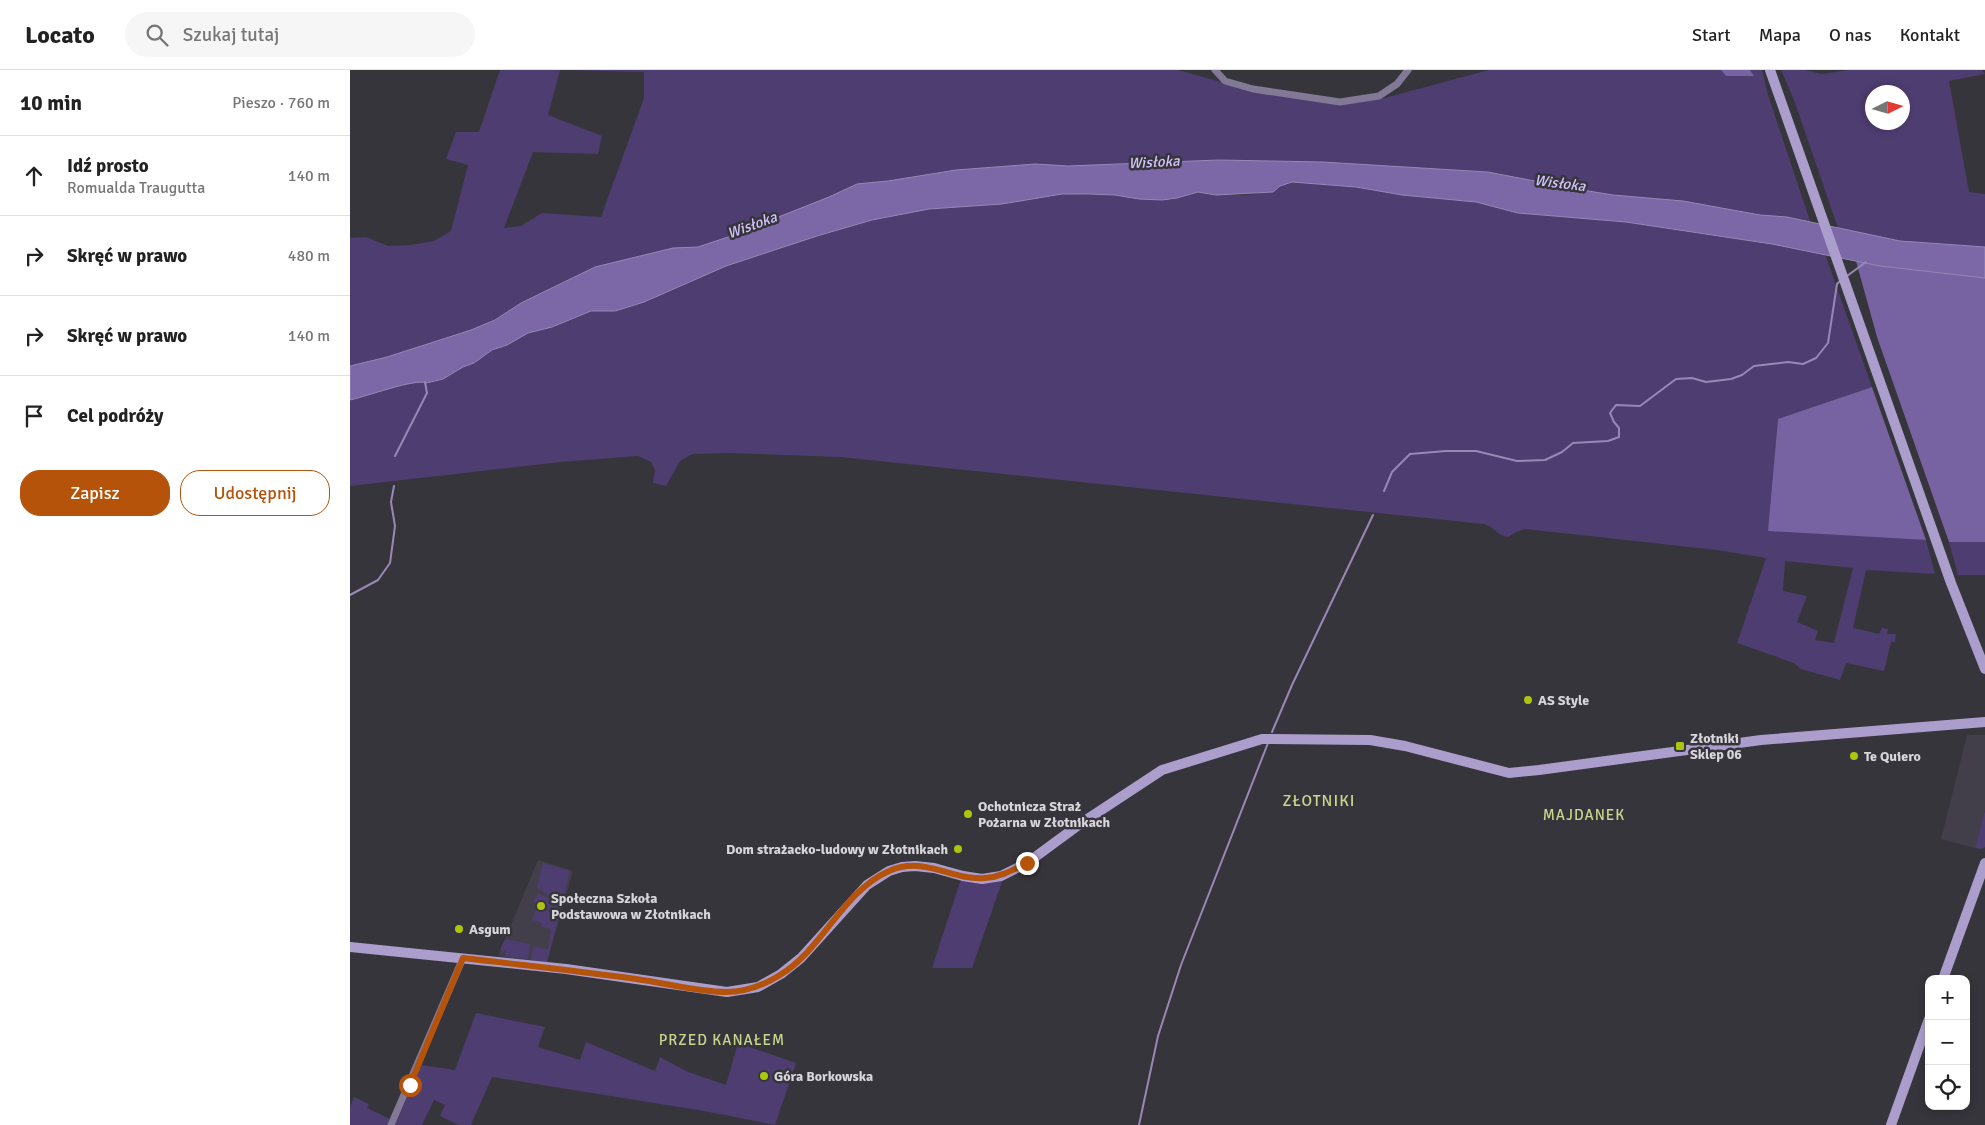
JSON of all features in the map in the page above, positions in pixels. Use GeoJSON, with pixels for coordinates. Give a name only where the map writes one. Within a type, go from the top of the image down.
{"type":"FeatureCollection","features":[{"type":"Feature","properties":{"kind":"street"},"geometry":{"type":"LineString","coordinates":[[1215,70],[1225,81],[1253,89],[1340,102],[1379,96],[1397,84],[1408,70]]}},
{"type":"Feature","properties":{"kind":"street"},"geometry":{"type":"LineString","coordinates":[[1770,70],[1951,583],[1985,669]]}},
{"type":"Feature","properties":{"kind":"street"},"geometry":{"type":"LineString","coordinates":[[350,947],[566,969],[727,992],[758,987],[781,974],[800,958],[868,885],[889,871],[902,867],[924,866],[963,876],[982,878],[1001,876],[1027,863],[1080,824],[1162,770],[1262,739],[1370,740],[1405,746],[1509,773],[1761,740],[1985,722]]}},
{"type":"Feature","properties":{"kind":"street"},"geometry":{"type":"LineString","coordinates":[[1944,975],[1985,863]]}},
{"type":"Feature","properties":{"kind":"street"},"geometry":{"type":"LineString","coordinates":[[391,1125],[463,958]]}},
{"type":"Feature","properties":{"kind":"street"},"geometry":{"type":"LineString","coordinates":[[1891,1125],[1929,1020]]}},
{"type":"Feature","properties":{"kind":"shaded area"},"geometry":{"type":"Polygon","coordinates":[[[500,70],[560,70],[1178,70],[1246,89],[1340,102],[1377,100],[1489,70],[1721,70],[1726,76],[1753,75],[1750,70],[1762,70],[1768,95],[1810,221],[1760,215],[1683,201],[1613,195],[1488,172],[1322,162],[1218,160],[1068,166],[1035,164],[956,170],[857,184],[829,197],[698,247],[673,248],[595,267],[521,303],[495,320],[471,330],[387,357],[350,366],[350,238],[366,237],[388,246],[411,245],[434,241],[451,231],[468,165],[446,159],[456,132],[479,132],[500,70]],[[560,70],[548,115],[602,136],[598,154],[533,152],[504,228],[521,226],[542,213],[601,217],[644,98],[644,72],[560,70]]]}},
{"type":"Feature","properties":{"kind":"shaded area"},"geometry":{"type":"Polygon","coordinates":[[[1721,70],[1750,70],[1754,76],[1726,76],[1721,70]]]}},
{"type":"Feature","properties":{"kind":"shaded area"},"geometry":{"type":"Polygon","coordinates":[[[1781,70],[1805,70],[1822,74],[1848,70],[1982,70],[1985,74],[1949,81],[1969,192],[1985,194],[1985,247],[1900,241],[1838,228],[1794,100],[1781,70]]]}},
{"type":"Feature","properties":{"kind":"shaded area"},"geometry":{"type":"Polygon","coordinates":[[[1218,160],[1322,162],[1488,172],[1613,195],[1683,201],[1760,215],[1787,217],[1900,241],[1985,247],[1985,278],[1880,266],[1772,244],[1626,222],[1518,213],[1476,202],[1402,195],[1356,187],[1292,182],[1280,186],[1273,192],[1216,195],[1198,192],[1162,200],[1115,195],[1062,194],[1002,204],[929,209],[872,220],[726,266],[644,302],[615,311],[591,311],[552,327],[528,333],[507,345],[492,350],[474,363],[443,379],[402,385],[350,400],[350,366],[387,357],[471,330],[495,320],[521,303],[595,267],[673,248],[698,247],[829,197],[857,184],[956,170],[1035,164],[1068,166],[1218,160]]]}},
{"type":"Feature","properties":{"kind":"shaded area"},"geometry":{"type":"Polygon","coordinates":[[[1292,182],[1356,187],[1402,195],[1476,202],[1518,213],[1626,222],[1825,254],[1872,387],[1778,420],[1769,530],[1926,540],[1935,574],[1866,570],[1853,628],[1879,634],[1882,628],[1888,629],[1887,634],[1896,634],[1895,642],[1891,642],[1884,671],[1846,663],[1840,680],[1801,669],[1794,663],[1737,643],[1766,558],[1717,550],[1525,529],[1508,537],[1484,524],[840,457],[731,453],[692,454],[680,461],[666,486],[653,483],[655,470],[651,462],[638,456],[561,462],[350,486],[350,400],[402,385],[443,379],[474,363],[492,350],[507,345],[528,333],[552,327],[591,311],[615,311],[644,302],[726,266],[817,236],[872,220],[929,209],[1002,204],[1062,194],[1115,195],[1139,199],[1177,198],[1198,192],[1216,195],[1245,195],[1273,192],[1280,186],[1292,182]],[[1785,561],[1783,591],[1807,596],[1797,622],[1818,631],[1815,640],[1834,643],[1853,568],[1785,561]]]}},
{"type":"Feature","properties":{"kind":"shaded area"},"geometry":{"type":"Polygon","coordinates":[[[1856,261],[1880,266],[1985,278],[1985,542],[1949,542],[1877,337],[1856,261]]]}},
{"type":"Feature","properties":{"kind":"shaded area"},"geometry":{"type":"Polygon","coordinates":[[[1872,387],[1926,540],[1768,531],[1778,419],[1872,387]]]}},
{"type":"Feature","properties":{"kind":"shaded area"},"geometry":{"type":"Polygon","coordinates":[[[1949,542],[1985,542],[1985,575],[1958,575],[1949,542]]]}},
{"type":"Feature","properties":{"kind":"shaded area"},"geometry":{"type":"Polygon","coordinates":[[[1967,735],[1985,735],[1985,810],[1975,848],[1941,839],[1967,735]]]}},
{"type":"Feature","properties":{"kind":"shaded area"},"geometry":{"type":"Polygon","coordinates":[[[1985,810],[1985,847],[1981,849],[1975,848],[1985,810]]]}},
{"type":"Feature","properties":{"kind":"shaded area","name":"Społeczna Szkoła Podstawowa w Złotnikach"},"geometry":{"type":"Polygon","coordinates":[[[538,860],[573,871],[547,962],[498,956],[538,860]]]}},
{"type":"Feature","properties":{"kind":"shaded area"},"geometry":{"type":"Polygon","coordinates":[[[543,863],[570,871],[547,962],[531,960],[533,947],[548,949],[551,930],[542,927],[540,922],[532,920],[537,906],[551,912],[556,901],[537,888],[543,863]]]}},
{"type":"Feature","properties":{"kind":"shaded area"},"geometry":{"type":"Polygon","coordinates":[[[961,879],[1003,879],[972,968],[932,968],[961,879]]]}},
{"type":"Feature","properties":{"kind":"shaded area"},"geometry":{"type":"Polygon","coordinates":[[[538,893],[554,901],[550,910],[533,902],[538,893]]]}},
{"type":"Feature","properties":{"kind":"shaded area"},"geometry":{"type":"Polygon","coordinates":[[[505,939],[530,944],[528,959],[505,957],[506,951],[500,950],[505,939]]]}},
{"type":"Feature","properties":{"kind":"shaded area"},"geometry":{"type":"Polygon","coordinates":[[[476,1013],[545,1027],[538,1047],[580,1060],[586,1042],[655,1071],[660,1057],[688,1072],[726,1085],[738,1043],[796,1063],[775,1125],[704,1111],[492,1077],[471,1125],[459,1125],[440,1116],[445,1105],[434,1100],[422,1125],[395,1125],[421,1065],[455,1070],[476,1013]]]}},
{"type":"Feature","properties":{"kind":"shaded area"},"geometry":{"type":"Polygon","coordinates":[[[354,1097],[369,1104],[367,1108],[390,1119],[387,1125],[350,1125],[350,1107],[354,1097]]]}},
{"type":"Feature","properties":{"kind":"waterway"},"geometry":{"type":"LineString","coordinates":[[1847,276],[1866,262]]}},
{"type":"Feature","properties":{"kind":"waterway"},"geometry":{"type":"LineString","coordinates":[[1384,491],[1392,472],[1410,454],[1476,451],[1517,461],[1545,460],[1562,452],[1573,443],[1608,441],[1619,437],[1619,428],[1610,413],[1616,405],[1640,406],[1676,379],[1692,378],[1706,382],[1731,379],[1742,375],[1754,366],[1788,362],[1803,364],[1816,358],[1828,343],[1837,284],[1841,280]]}},
{"type":"Feature","properties":{"kind":"waterway"},"geometry":{"type":"LineString","coordinates":[[395,456],[427,393],[425,382]]}},
{"type":"Feature","properties":{"kind":"waterway"},"geometry":{"type":"LineString","coordinates":[[350,595],[378,580],[390,563],[395,526],[391,502],[394,486]]}},
{"type":"Feature","properties":{"kind":"waterway"},"geometry":{"type":"LineString","coordinates":[[1272,732],[1292,685],[1373,515]]}},
{"type":"Feature","properties":{"kind":"waterway"},"geometry":{"type":"LineString","coordinates":[[1139,1125],[1158,1036],[1181,965],[1268,743]]}},
{"type":"Feature","properties":{"kind":"place","name":"AS Style"},"geometry":{"type":"Point","coordinates":[1528,700]}},
{"type":"Feature","properties":{"kind":"place","name":"Złotniki Sklep 06"},"geometry":{"type":"Point","coordinates":[1680,746]}},
{"type":"Feature","properties":{"kind":"place","name":"Te Quiero"},"geometry":{"type":"Point","coordinates":[1854,756]}},
{"type":"Feature","properties":{"kind":"place","name":"Ochotnicza Straż Pożarna w Złotnikach"},"geometry":{"type":"Point","coordinates":[968,814]}},
{"type":"Feature","properties":{"kind":"place","name":"Dom strażacko-ludowy w Złotnikach"},"geometry":{"type":"Point","coordinates":[958,849]}},
{"type":"Feature","properties":{"kind":"place","name":"Społeczna Szkoła Podstawowa w Złotnikach"},"geometry":{"type":"Point","coordinates":[541,906]}},
{"type":"Feature","properties":{"kind":"place","name":"Asgum"},"geometry":{"type":"Point","coordinates":[459,929]}},
{"type":"Feature","properties":{"kind":"place","name":"Góra Borkowska"},"geometry":{"type":"Point","coordinates":[764,1076]}},
{"type":"Feature","properties":{"kind":"district","name":"ZŁOTNIKI"},"geometry":{"type":"Point","coordinates":[1319,800]}},
{"type":"Feature","properties":{"kind":"district","name":"MAJDANEK"},"geometry":{"type":"Point","coordinates":[1584,815]}},
{"type":"Feature","properties":{"kind":"district","name":"PRZED KANAŁEM"},"geometry":{"type":"Point","coordinates":[722,1040]}},
{"type":"Feature","properties":{"kind":"route"},"geometry":{"type":"LineString","coordinates":[[410,1085],[463,958],[566,969],[727,992],[758,987],[781,974],[800,958],[873,880],[889,871],[902,867],[924,866],[963,876],[982,878],[1001,876],[1027,863]]}},
{"type":"Feature","properties":{"kind":"water label","name":"Wisłoka"},"geometry":{"type":"Point","coordinates":[1154,162]}},
{"type":"Feature","properties":{"kind":"water label","name":"Wisłoka"},"geometry":{"type":"Point","coordinates":[1560,183]}},
{"type":"Feature","properties":{"kind":"water label","name":"Wisłoka"},"geometry":{"type":"Point","coordinates":[752,225]}}]}
